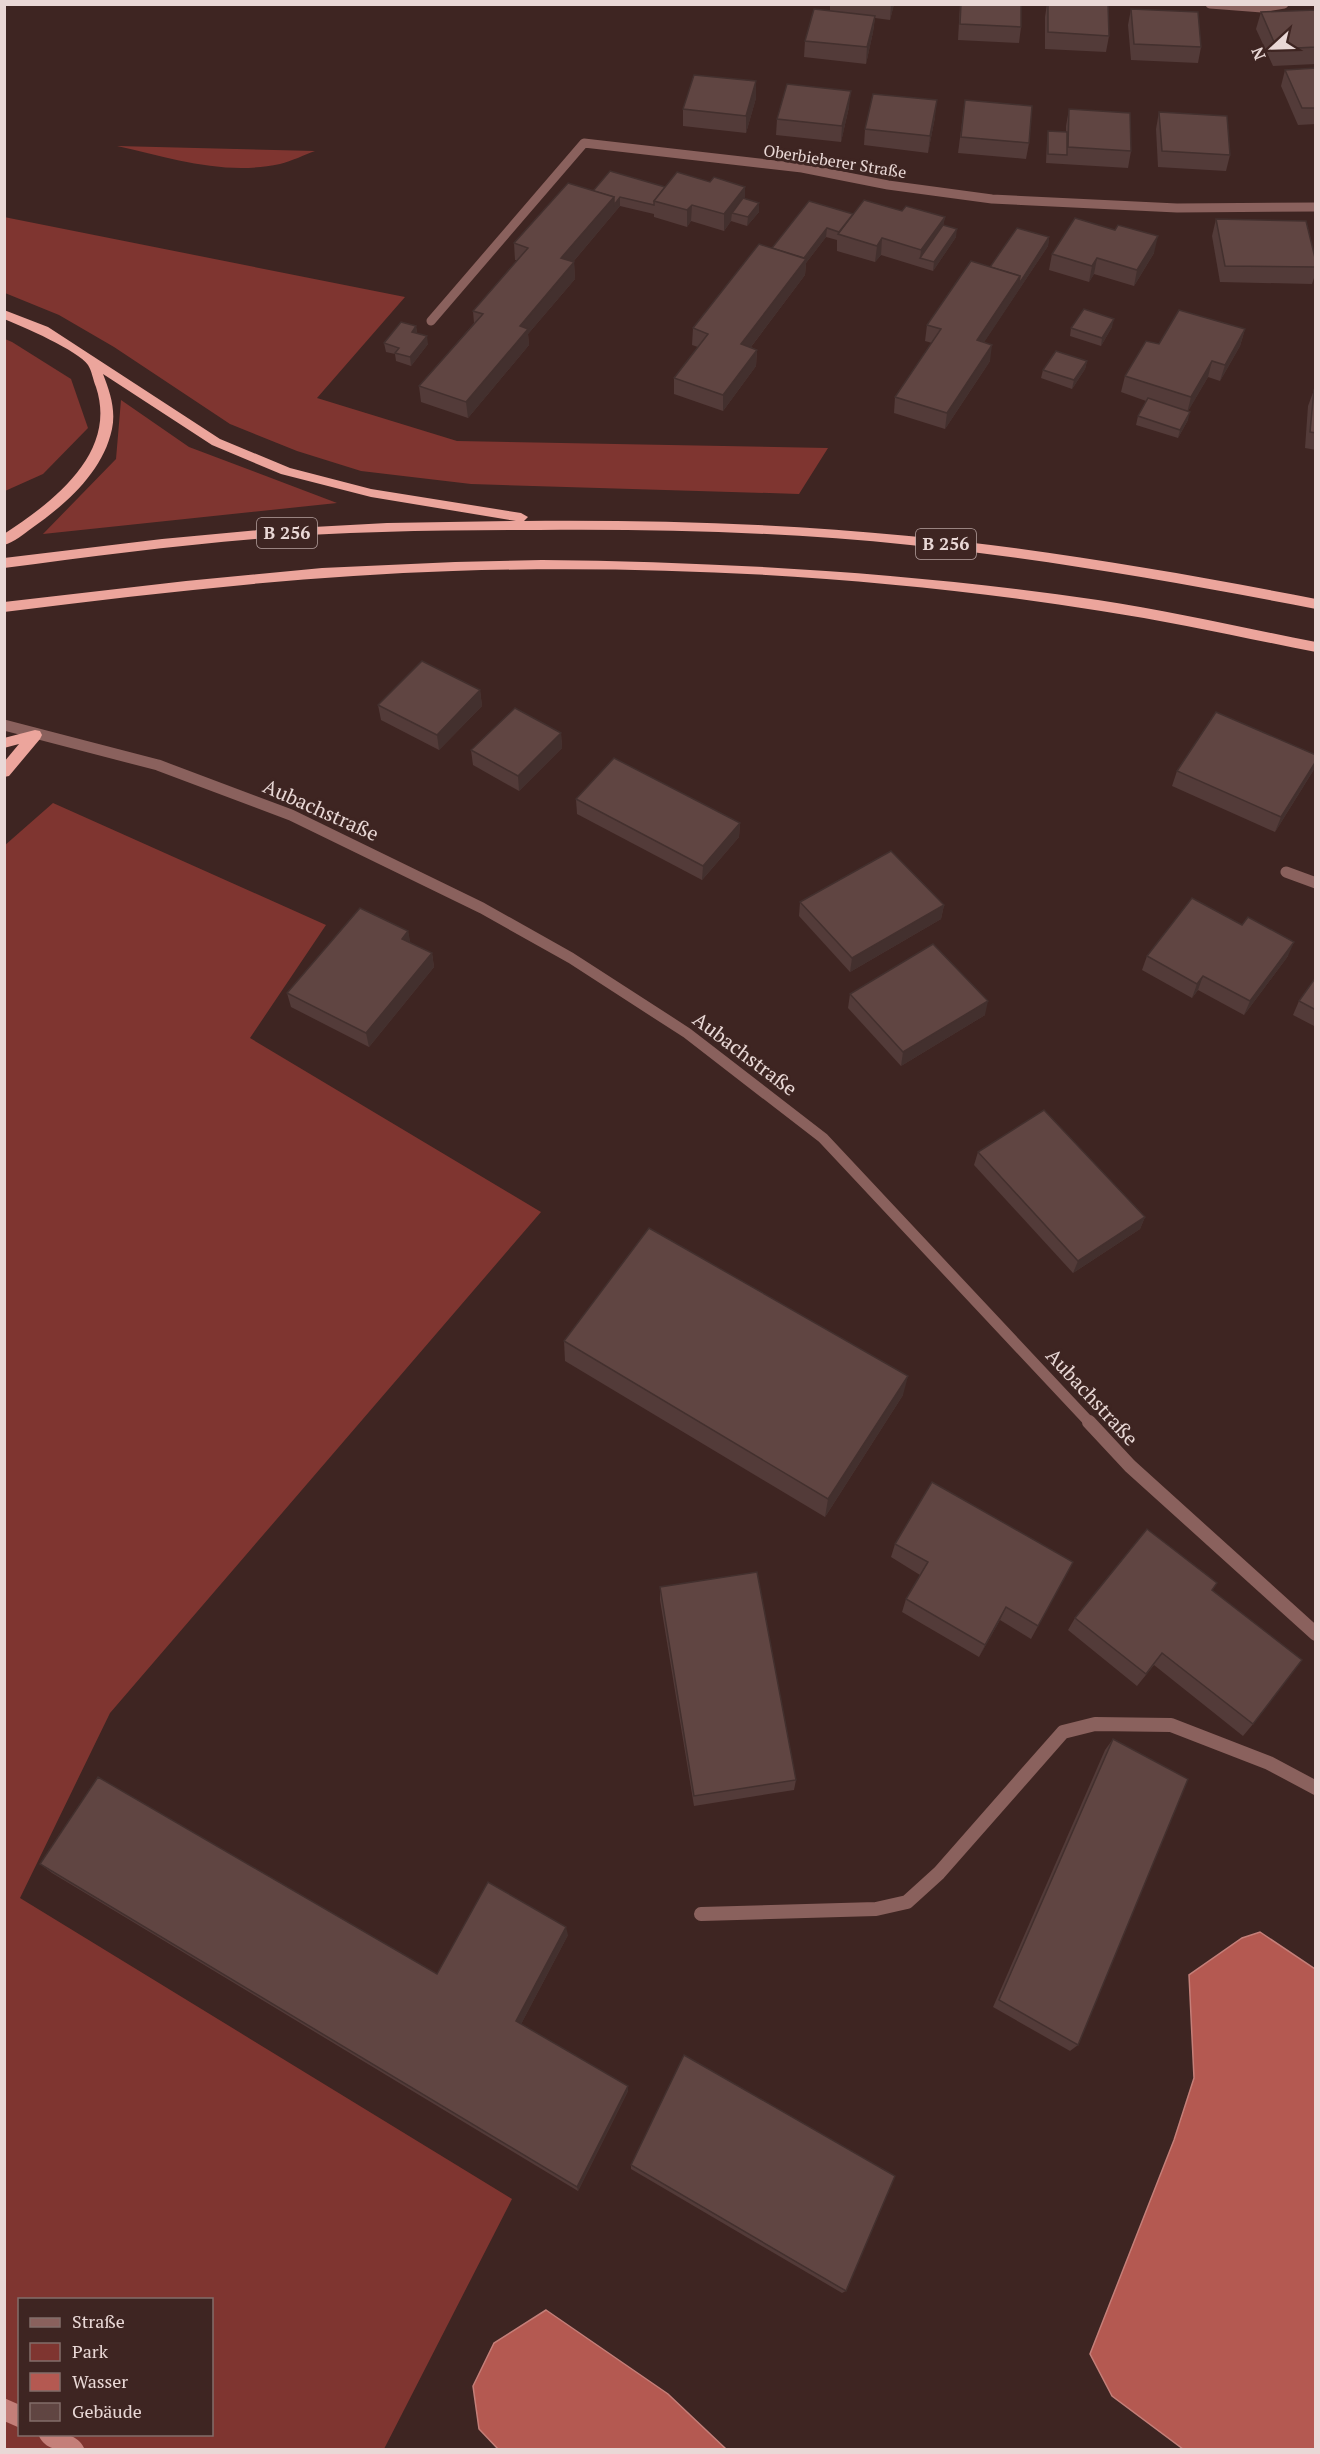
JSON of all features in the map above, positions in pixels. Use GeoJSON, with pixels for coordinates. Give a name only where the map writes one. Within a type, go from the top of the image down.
{"type":"FeatureCollection","features":[{"type":"Feature","properties":{"kind":"highway"},"geometry":{"type":"LineString","coordinates":[[4,314],[44,330],[216,442],[286,471],[371,493],[572,525]]}},
{"type":"Feature","properties":{"kind":"highway"},"geometry":{"type":"LineString","coordinates":[[4,542],[29,525],[81,480],[104,438],[107,406],[93,362]]}},
{"type":"Feature","properties":{"kind":"highway","name":"B 256"},"geometry":{"type":"LineString","coordinates":[[4,563],[216,538],[364,528],[572,525],[764,530],[849,534],[1083,561],[1316,604]]}},
{"type":"Feature","properties":{"kind":"highway","name":"B 256"},"geometry":{"type":"LineString","coordinates":[[4,606],[220,581],[369,570],[492,566],[642,566],[846,577],[993,592],[1071,602],[1316,647]]}},
{"type":"Feature","properties":{"kind":"highway"},"geometry":{"type":"LineString","coordinates":[[4,743],[35,735]]}},
{"type":"Feature","properties":{"kind":"highway"},"geometry":{"type":"LineString","coordinates":[[4,772],[35,735]]}},
{"type":"Feature","properties":{"kind":"street"},"geometry":{"type":"LineString","coordinates":[[1210,4],[1262,8],[1284,4]]}},
{"type":"Feature","properties":{"kind":"street","name":"Oberbieberer Straße"},"geometry":{"type":"LineString","coordinates":[[431,321],[584,143],[801,168],[888,185],[992,199],[1177,208],[1316,207]]}},
{"type":"Feature","properties":{"kind":"street","name":"Aubachstraße"},"geometry":{"type":"LineString","coordinates":[[4,725],[35,735],[158,765],[301,820],[482,908],[571,958],[687,1034],[823,1138],[1130,1466],[1316,1634]]}},
{"type":"Feature","properties":{"kind":"street"},"geometry":{"type":"LineString","coordinates":[[1286,872],[1316,883]]}},
{"type":"Feature","properties":{"kind":"street"},"geometry":{"type":"LineString","coordinates":[[701,1914],[876,1910],[907,1902],[939,1873],[1063,1732],[1095,1724],[1171,1725],[1269,1763],[1316,1788]]}},
{"type":"Feature","properties":{"kind":"green space"},"geometry":{"type":"Polygon","coordinates":[[[117,146],[315,151],[280,164],[238,168],[198,164],[117,146]]]}},
{"type":"Feature","properties":{"kind":"green space"},"geometry":{"type":"Polygon","coordinates":[[[4,217],[405,297],[317,398],[457,441],[828,448],[799,494],[471,484],[361,471],[297,451],[230,424],[114,347],[59,315],[5,293],[4,217]]]}},
{"type":"Feature","properties":{"kind":"green space"},"geometry":{"type":"Polygon","coordinates":[[[5,339],[71,379],[88,428],[43,474],[5,491],[5,339]]]}},
{"type":"Feature","properties":{"kind":"green space"},"geometry":{"type":"Polygon","coordinates":[[[121,400],[189,447],[337,503],[43,534],[116,459],[121,400]]]}},
{"type":"Feature","properties":{"kind":"green space"},"geometry":{"type":"Polygon","coordinates":[[[53,803],[326,925],[250,1038],[541,1212],[110,1713],[20,1898],[512,2199],[384,2449],[5,2449],[4,846],[53,803]]]}},
{"type":"Feature","properties":{"kind":"water"},"geometry":{"type":"Polygon","coordinates":[[[1260,1932],[1315,1969],[1315,2449],[1183,2449],[1112,2396],[1090,2354],[1174,2140],[1194,2078],[1189,1975],[1242,1938],[1260,1932]]]}},
{"type":"Feature","properties":{"kind":"water"},"geometry":{"type":"Polygon","coordinates":[[[546,2310],[668,2394],[726,2449],[498,2449],[479,2429],[473,2386],[494,2343],[546,2310]]]}},
{"type":"Feature","properties":{"kind":"building"},"geometry":{"type":"Polygon","coordinates":[[[961,4],[1021,4],[1021,27],[960,24],[961,4]]]}},
{"type":"Feature","properties":{"kind":"building"},"geometry":{"type":"Polygon","coordinates":[[[1048,4],[1108,4],[1109,36],[1048,32],[1048,4]]]}},
{"type":"Feature","properties":{"kind":"building"},"geometry":{"type":"Polygon","coordinates":[[[814,9],[875,16],[867,47],[805,41],[814,9]]]}},
{"type":"Feature","properties":{"kind":"building"},"geometry":{"type":"Polygon","coordinates":[[[1131,9],[1198,12],[1201,47],[1134,44],[1131,9]]]}},
{"type":"Feature","properties":{"kind":"building"},"geometry":{"type":"Polygon","coordinates":[[[1316,10],[1316,47],[1277,49],[1261,12],[1316,10]]]}},
{"type":"Feature","properties":{"kind":"building"},"geometry":{"type":"Polygon","coordinates":[[[1316,68],[1316,108],[1302,108],[1285,70],[1316,68]]]}},
{"type":"Feature","properties":{"kind":"building"},"geometry":{"type":"Polygon","coordinates":[[[694,75],[756,81],[746,116],[683,109],[694,75]]]}},
{"type":"Feature","properties":{"kind":"building"},"geometry":{"type":"Polygon","coordinates":[[[787,84],[851,91],[842,126],[777,119],[787,84]]]}},
{"type":"Feature","properties":{"kind":"building"},"geometry":{"type":"Polygon","coordinates":[[[873,94],[937,100],[930,136],[865,129],[873,94]]]}},
{"type":"Feature","properties":{"kind":"building"},"geometry":{"type":"Polygon","coordinates":[[[965,100],[1032,106],[1029,143],[961,137],[965,100]]]}},
{"type":"Feature","properties":{"kind":"building"},"geometry":{"type":"Polygon","coordinates":[[[1069,109],[1130,113],[1131,151],[1068,147],[1069,109]]]}},
{"type":"Feature","properties":{"kind":"building"},"geometry":{"type":"Polygon","coordinates":[[[1159,112],[1227,116],[1230,155],[1162,151],[1159,112]]]}},
{"type":"Feature","properties":{"kind":"building"},"geometry":{"type":"Polygon","coordinates":[[[1048,131],[1067,132],[1067,155],[1048,154],[1048,131]]]}},
{"type":"Feature","properties":{"kind":"building"},"geometry":{"type":"Polygon","coordinates":[[[610,171],[665,187],[654,201],[654,205],[620,197],[614,205],[614,197],[593,191],[610,171]]]}},
{"type":"Feature","properties":{"kind":"building"},"geometry":{"type":"Polygon","coordinates":[[[677,172],[710,182],[714,177],[745,187],[724,214],[692,205],[687,210],[654,201],[677,172]]]}},
{"type":"Feature","properties":{"kind":"building"},"geometry":{"type":"Polygon","coordinates":[[[568,183],[614,197],[561,258],[574,262],[520,326],[528,329],[466,402],[419,386],[483,314],[473,311],[528,248],[514,243],[568,183]]]}},
{"type":"Feature","properties":{"kind":"building"},"geometry":{"type":"Polygon","coordinates":[[[743,198],[759,203],[748,217],[732,213],[743,198]]]}},
{"type":"Feature","properties":{"kind":"building"},"geometry":{"type":"Polygon","coordinates":[[[864,200],[902,211],[906,206],[945,217],[921,250],[882,238],[877,246],[838,234],[864,200]]]}},
{"type":"Feature","properties":{"kind":"building"},"geometry":{"type":"Polygon","coordinates":[[[809,201],[853,214],[839,232],[827,228],[804,258],[772,248],[809,201]]]}},
{"type":"Feature","properties":{"kind":"building"},"geometry":{"type":"Polygon","coordinates":[[[1075,218],[1115,230],[1118,225],[1158,236],[1137,270],[1097,258],[1092,266],[1052,254],[1075,218]]]}},
{"type":"Feature","properties":{"kind":"building"},"geometry":{"type":"Polygon","coordinates":[[[1216,219],[1306,221],[1316,267],[1225,266],[1216,219]]]}},
{"type":"Feature","properties":{"kind":"building"},"geometry":{"type":"Polygon","coordinates":[[[943,225],[957,229],[934,262],[920,258],[943,225]]]}},
{"type":"Feature","properties":{"kind":"building"},"geometry":{"type":"Polygon","coordinates":[[[1017,228],[1049,237],[1019,284],[1020,276],[990,267],[1017,228]]]}},
{"type":"Feature","properties":{"kind":"building"},"geometry":{"type":"Polygon","coordinates":[[[759,244],[806,259],[741,344],[757,350],[723,395],[674,378],[708,334],[693,328],[759,244]]]}},
{"type":"Feature","properties":{"kind":"building"},"geometry":{"type":"Polygon","coordinates":[[[971,261],[1020,276],[977,340],[992,345],[947,413],[895,397],[941,329],[927,325],[971,261]]]}},
{"type":"Feature","properties":{"kind":"building"},"geometry":{"type":"Polygon","coordinates":[[[1084,309],[1114,319],[1102,338],[1071,328],[1084,309]]]}},
{"type":"Feature","properties":{"kind":"building"},"geometry":{"type":"Polygon","coordinates":[[[1179,310],[1245,329],[1225,365],[1212,361],[1191,397],[1125,376],[1146,341],[1159,344],[1179,310]]]}},
{"type":"Feature","properties":{"kind":"building"},"geometry":{"type":"Polygon","coordinates":[[[401,322],[416,326],[412,332],[427,336],[410,357],[395,353],[399,348],[384,343],[401,322]]]}},
{"type":"Feature","properties":{"kind":"building"},"geometry":{"type":"Polygon","coordinates":[[[1056,351],[1087,361],[1074,380],[1043,370],[1056,351]]]}},
{"type":"Feature","properties":{"kind":"building"},"geometry":{"type":"Polygon","coordinates":[[[1314,390],[1316,391],[1316,433],[1310,432],[1314,390]]]}},
{"type":"Feature","properties":{"kind":"building"},"geometry":{"type":"Polygon","coordinates":[[[1148,398],[1190,412],[1180,430],[1138,416],[1148,398]]]}},
{"type":"Feature","properties":{"kind":"building"},"geometry":{"type":"Polygon","coordinates":[[[422,661],[480,690],[437,735],[378,705],[422,661]]]}},
{"type":"Feature","properties":{"kind":"building"},"geometry":{"type":"Polygon","coordinates":[[[515,708],[561,733],[518,776],[471,750],[515,708]]]}},
{"type":"Feature","properties":{"kind":"building"},"geometry":{"type":"Polygon","coordinates":[[[1216,712],[1316,755],[1316,761],[1281,817],[1177,771],[1216,712]]]}},
{"type":"Feature","properties":{"kind":"building"},"geometry":{"type":"Polygon","coordinates":[[[614,758],[740,823],[703,866],[576,799],[614,758]]]}},
{"type":"Feature","properties":{"kind":"building"},"geometry":{"type":"Polygon","coordinates":[[[891,851],[944,905],[852,958],[800,902],[891,851]]]}},
{"type":"Feature","properties":{"kind":"building"},"geometry":{"type":"Polygon","coordinates":[[[1192,898],[1242,925],[1248,917],[1294,942],[1250,1001],[1203,976],[1197,984],[1147,956],[1192,898]]]}},
{"type":"Feature","properties":{"kind":"building"},"geometry":{"type":"Polygon","coordinates":[[[360,908],[408,931],[402,939],[432,953],[366,1033],[287,993],[360,908]]]}},
{"type":"Feature","properties":{"kind":"building"},"geometry":{"type":"Polygon","coordinates":[[[933,944],[988,1001],[903,1052],[850,994],[933,944]]]}},
{"type":"Feature","properties":{"kind":"building"},"geometry":{"type":"Polygon","coordinates":[[[1316,977],[1316,1010],[1299,1001],[1316,977]]]}},
{"type":"Feature","properties":{"kind":"building"},"geometry":{"type":"Polygon","coordinates":[[[1044,1110],[1145,1217],[1078,1261],[978,1152],[1044,1110]]]}},
{"type":"Feature","properties":{"kind":"building"},"geometry":{"type":"Polygon","coordinates":[[[649,1228],[908,1376],[828,1499],[564,1341],[649,1228]]]}},
{"type":"Feature","properties":{"kind":"building"},"geometry":{"type":"Polygon","coordinates":[[[932,1482],[1073,1562],[1038,1626],[1006,1607],[985,1645],[906,1599],[928,1562],[895,1544],[932,1482]]]}},
{"type":"Feature","properties":{"kind":"building"},"geometry":{"type":"Polygon","coordinates":[[[1147,1529],[1217,1583],[1212,1590],[1302,1660],[1253,1724],[1162,1653],[1146,1674],[1075,1618],[1147,1529]]]}},
{"type":"Feature","properties":{"kind":"building"},"geometry":{"type":"Polygon","coordinates":[[[757,1572],[796,1780],[694,1796],[660,1587],[757,1572]]]}},
{"type":"Feature","properties":{"kind":"building"},"geometry":{"type":"Polygon","coordinates":[[[1113,1739],[1188,1779],[1078,2045],[999,2000],[1113,1739]]]}},
{"type":"Feature","properties":{"kind":"building"},"geometry":{"type":"Polygon","coordinates":[[[98,1777],[437,1974],[488,1882],[566,1927],[516,2021],[628,2086],[577,2187],[40,1864],[98,1777]]]}},
{"type":"Feature","properties":{"kind":"building"},"geometry":{"type":"Polygon","coordinates":[[[684,2055],[895,2176],[846,2291],[631,2165],[684,2055]]]}},
{"type":"Feature","properties":{"kind":"waterway"},"geometry":{"type":"LineString","coordinates":[[4,2409],[18,2416]]}},
{"type":"Feature","properties":{"kind":"waterway"},"geometry":{"type":"LineString","coordinates":[[52,2436],[74,2450]]}}]}
